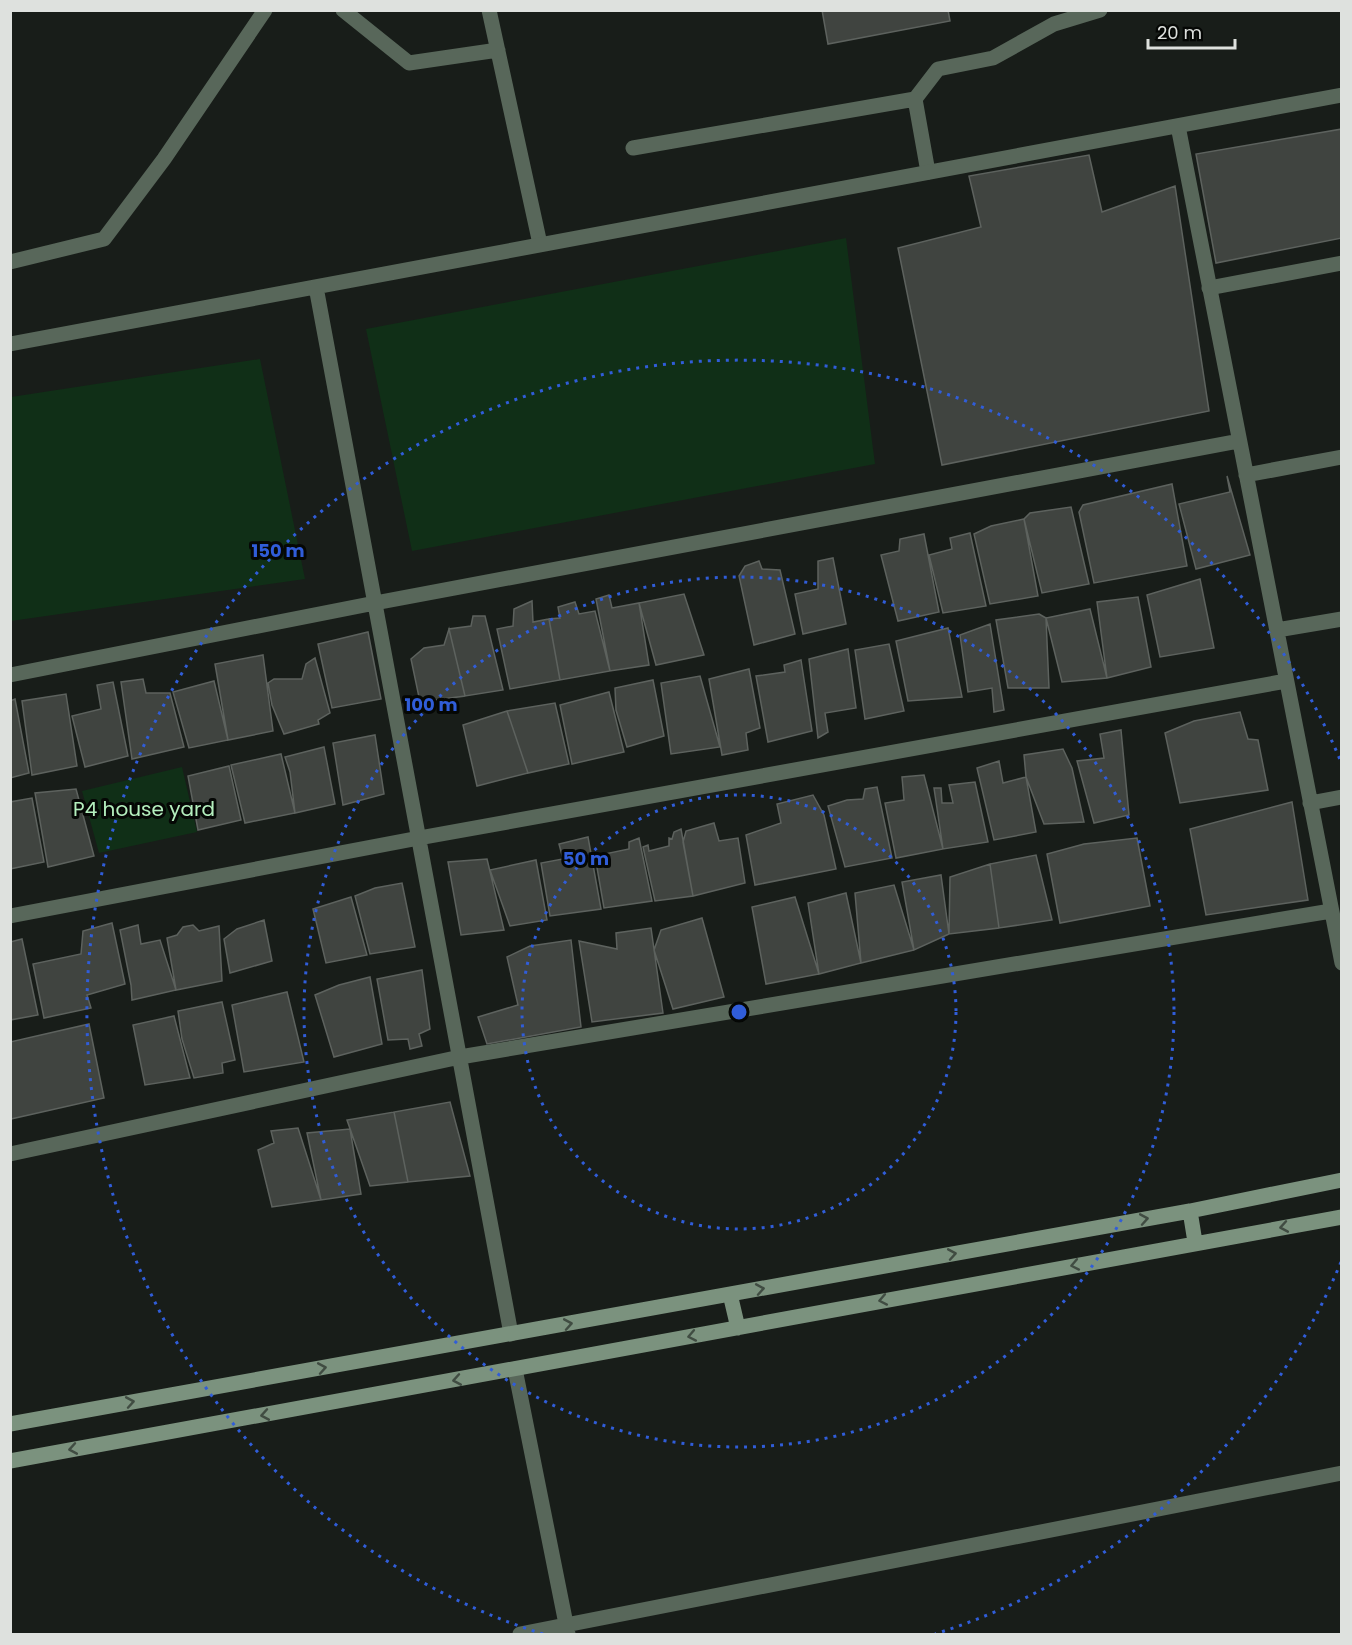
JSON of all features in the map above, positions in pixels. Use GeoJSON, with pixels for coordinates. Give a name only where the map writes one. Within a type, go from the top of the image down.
{"type":"FeatureCollection","features":[{"type":"Feature","properties":{"kind":"street"},"geometry":{"type":"LineString","coordinates":[[10,262],[104,239],[164,159],[265,10]]}},
{"type":"Feature","properties":{"kind":"street"},"geometry":{"type":"LineString","coordinates":[[343,10],[409,63],[498,50]]}},
{"type":"Feature","properties":{"kind":"street"},"geometry":{"type":"LineString","coordinates":[[489,10],[540,244]]}},
{"type":"Feature","properties":{"kind":"street"},"geometry":{"type":"LineString","coordinates":[[633,148],[915,99],[938,69],[993,58],[1054,24],[1100,10]]}},
{"type":"Feature","properties":{"kind":"street"},"geometry":{"type":"LineString","coordinates":[[10,344],[1341,95]]}},
{"type":"Feature","properties":{"kind":"street"},"geometry":{"type":"LineString","coordinates":[[915,99],[928,172]]}},
{"type":"Feature","properties":{"kind":"street"},"geometry":{"type":"LineString","coordinates":[[1178,126],[1341,963]]}},
{"type":"Feature","properties":{"kind":"street"},"geometry":{"type":"LineString","coordinates":[[1209,288],[1341,263]]}},
{"type":"Feature","properties":{"kind":"street"},"geometry":{"type":"LineString","coordinates":[[316,287],[511,1334]]}},
{"type":"Feature","properties":{"kind":"street"},"geometry":{"type":"LineString","coordinates":[[10,675],[375,603],[1239,441]]}},
{"type":"Feature","properties":{"kind":"street"},"geometry":{"type":"LineString","coordinates":[[1246,475],[1341,457]]}},
{"type":"Feature","properties":{"kind":"street"},"geometry":{"type":"LineString","coordinates":[[1277,630],[1341,619]]}},
{"type":"Feature","properties":{"kind":"street"},"geometry":{"type":"LineString","coordinates":[[10,916],[418,838],[1286,681]]}},
{"type":"Feature","properties":{"kind":"street"},"geometry":{"type":"LineString","coordinates":[[1310,803],[1341,797]]}},
{"type":"Feature","properties":{"kind":"street"},"geometry":{"type":"LineString","coordinates":[[10,1154],[460,1057],[1331,912]]}},
{"type":"Feature","properties":{"kind":"street"},"geometry":{"type":"LineString","coordinates":[[10,1424],[1190,1211],[1341,1180]]}},
{"type":"Feature","properties":{"kind":"street"},"geometry":{"type":"LineString","coordinates":[[1190,1211],[1195,1242]]}},
{"type":"Feature","properties":{"kind":"street"},"geometry":{"type":"LineString","coordinates":[[10,1461],[1341,1217]]}},
{"type":"Feature","properties":{"kind":"street"},"geometry":{"type":"LineString","coordinates":[[730,1294],[738,1328]]}},
{"type":"Feature","properties":{"kind":"street"},"geometry":{"type":"LineString","coordinates":[[515,1370],[567,1630]]}},
{"type":"Feature","properties":{"kind":"street"},"geometry":{"type":"LineString","coordinates":[[520,1635],[567,1630],[1341,1473]]}},
{"type":"Feature","properties":{"kind":"green space"},"geometry":{"type":"Polygon","coordinates":[[[846,238],[875,464],[412,551],[366,329],[846,238]]]}},
{"type":"Feature","properties":{"kind":"green space"},"geometry":{"type":"Polygon","coordinates":[[[260,359],[305,579],[11,621],[11,397],[260,359]]]}},
{"type":"Feature","properties":{"kind":"green space","name":"P4 house yard"},"geometry":{"type":"Polygon","coordinates":[[[182,767],[197,832],[99,853],[82,791],[182,767]]]}},
{"type":"Feature","properties":{"kind":"building"},"geometry":{"type":"Polygon","coordinates":[[[822,10],[948,10],[950,21],[828,44],[822,10]]]}},
{"type":"Feature","properties":{"kind":"building"},"geometry":{"type":"Polygon","coordinates":[[[1342,129],[1342,238],[1216,263],[1196,154],[1342,129]]]}},
{"type":"Feature","properties":{"kind":"building"},"geometry":{"type":"Polygon","coordinates":[[[1089,155],[1102,212],[1175,186],[1209,411],[942,465],[898,248],[981,227],[969,176],[1089,155]]]}},
{"type":"Feature","properties":{"kind":"building"},"geometry":{"type":"Polygon","coordinates":[[[1227,476],[1250,555],[1196,569],[1179,504],[1230,492],[1227,476]]]}},
{"type":"Feature","properties":{"kind":"building"},"geometry":{"type":"Polygon","coordinates":[[[1172,484],[1187,566],[1094,583],[1079,512],[1083,505],[1172,484]]]}},
{"type":"Feature","properties":{"kind":"building"},"geometry":{"type":"Polygon","coordinates":[[[1071,507],[1089,584],[1042,593],[1024,519],[1030,513],[1071,507]]]}},
{"type":"Feature","properties":{"kind":"building"},"geometry":{"type":"Polygon","coordinates":[[[1024,519],[1038,596],[990,604],[974,534],[991,526],[1024,519]]]}},
{"type":"Feature","properties":{"kind":"building"},"geometry":{"type":"Polygon","coordinates":[[[970,533],[986,606],[943,613],[929,555],[952,549],[950,538],[970,533]]]}},
{"type":"Feature","properties":{"kind":"building"},"geometry":{"type":"Polygon","coordinates":[[[924,534],[939,612],[898,621],[881,555],[899,551],[900,539],[924,534]]]}},
{"type":"Feature","properties":{"kind":"building"},"geometry":{"type":"Polygon","coordinates":[[[833,558],[846,624],[803,634],[795,594],[818,589],[818,561],[833,558]]]}},
{"type":"Feature","properties":{"kind":"building"},"geometry":{"type":"Polygon","coordinates":[[[759,561],[762,569],[780,570],[795,634],[754,645],[739,576],[745,566],[759,561]]]}},
{"type":"Feature","properties":{"kind":"building"},"geometry":{"type":"Polygon","coordinates":[[[1200,579],[1214,648],[1160,657],[1147,595],[1200,579]]]}},
{"type":"Feature","properties":{"kind":"building"},"geometry":{"type":"Polygon","coordinates":[[[684,594],[704,655],[656,665],[639,603],[684,594]]]}},
{"type":"Feature","properties":{"kind":"building"},"geometry":{"type":"Polygon","coordinates":[[[609,595],[612,608],[639,603],[649,665],[610,671],[596,599],[609,595]]]}},
{"type":"Feature","properties":{"kind":"building"},"geometry":{"type":"Polygon","coordinates":[[[1138,597],[1151,667],[1107,678],[1097,602],[1138,597]]]}},
{"type":"Feature","properties":{"kind":"building"},"geometry":{"type":"Polygon","coordinates":[[[532,601],[533,622],[549,619],[560,680],[510,689],[497,629],[513,626],[514,609],[532,601]]]}},
{"type":"Feature","properties":{"kind":"building"},"geometry":{"type":"Polygon","coordinates":[[[575,602],[579,614],[595,611],[610,671],[560,680],[549,619],[560,618],[558,607],[575,602]]]}},
{"type":"Feature","properties":{"kind":"building"},"geometry":{"type":"Polygon","coordinates":[[[1090,609],[1107,678],[1062,682],[1046,618],[1090,609]]]}},
{"type":"Feature","properties":{"kind":"building"},"geometry":{"type":"Polygon","coordinates":[[[1039,614],[1046,618],[1049,688],[1008,688],[996,620],[1039,614]]]}},
{"type":"Feature","properties":{"kind":"building"},"geometry":{"type":"Polygon","coordinates":[[[473,616],[485,616],[503,690],[465,696],[449,629],[471,626],[473,616]]]}},
{"type":"Feature","properties":{"kind":"building"},"geometry":{"type":"Polygon","coordinates":[[[990,624],[1004,710],[994,712],[992,688],[968,692],[960,635],[990,624]]]}},
{"type":"Feature","properties":{"kind":"building"},"geometry":{"type":"Polygon","coordinates":[[[948,628],[962,697],[908,701],[896,641],[948,628]]]}},
{"type":"Feature","properties":{"kind":"building"},"geometry":{"type":"Polygon","coordinates":[[[449,629],[465,696],[420,702],[411,659],[424,648],[444,645],[449,629]]]}},
{"type":"Feature","properties":{"kind":"building"},"geometry":{"type":"Polygon","coordinates":[[[368,632],[381,699],[332,708],[318,644],[368,632]]]}},
{"type":"Feature","properties":{"kind":"building"},"geometry":{"type":"Polygon","coordinates":[[[889,644],[904,711],[865,719],[855,650],[889,644]]]}},
{"type":"Feature","properties":{"kind":"building"},"geometry":{"type":"Polygon","coordinates":[[[848,649],[856,708],[825,713],[828,732],[818,738],[809,659],[848,649]]]}},
{"type":"Feature","properties":{"kind":"building"},"geometry":{"type":"Polygon","coordinates":[[[263,655],[273,731],[228,740],[215,664],[263,655]]]}},
{"type":"Feature","properties":{"kind":"building"},"geometry":{"type":"Polygon","coordinates":[[[315,658],[330,713],[318,720],[319,724],[284,734],[272,705],[268,683],[274,679],[302,679],[306,664],[315,658]]]}},
{"type":"Feature","properties":{"kind":"building"},"geometry":{"type":"Polygon","coordinates":[[[801,660],[812,731],[768,742],[756,676],[785,672],[784,665],[801,660]]]}},
{"type":"Feature","properties":{"kind":"building"},"geometry":{"type":"Polygon","coordinates":[[[749,669],[760,728],[746,733],[748,750],[722,755],[709,679],[749,669]]]}},
{"type":"Feature","properties":{"kind":"building"},"geometry":{"type":"Polygon","coordinates":[[[700,676],[720,747],[671,754],[661,683],[700,676]]]}},
{"type":"Feature","properties":{"kind":"building"},"geometry":{"type":"Polygon","coordinates":[[[143,679],[146,693],[170,693],[184,747],[132,759],[121,682],[143,679]]]}},
{"type":"Feature","properties":{"kind":"building"},"geometry":{"type":"Polygon","coordinates":[[[653,680],[664,736],[627,747],[616,710],[615,688],[653,680]]]}},
{"type":"Feature","properties":{"kind":"building"},"geometry":{"type":"Polygon","coordinates":[[[214,681],[228,740],[189,748],[173,692],[214,681]]]}},
{"type":"Feature","properties":{"kind":"building"},"geometry":{"type":"Polygon","coordinates":[[[113,682],[128,756],[85,767],[72,716],[101,709],[97,685],[113,682]]]}},
{"type":"Feature","properties":{"kind":"building"},"geometry":{"type":"Polygon","coordinates":[[[609,692],[624,752],[572,764],[560,705],[609,692]]]}},
{"type":"Feature","properties":{"kind":"building"},"geometry":{"type":"Polygon","coordinates":[[[66,694],[77,766],[32,775],[22,701],[66,694]]]}},
{"type":"Feature","properties":{"kind":"building"},"geometry":{"type":"Polygon","coordinates":[[[15,699],[29,773],[10,778],[10,701],[15,699]]]}},
{"type":"Feature","properties":{"kind":"building"},"geometry":{"type":"Polygon","coordinates":[[[555,703],[569,764],[528,773],[507,711],[555,703]]]}},
{"type":"Feature","properties":{"kind":"building"},"geometry":{"type":"Polygon","coordinates":[[[507,711],[528,773],[477,786],[463,725],[507,711]]]}},
{"type":"Feature","properties":{"kind":"building"},"geometry":{"type":"Polygon","coordinates":[[[1240,712],[1248,739],[1258,740],[1268,790],[1180,803],[1165,733],[1194,721],[1240,712]]]}},
{"type":"Feature","properties":{"kind":"building"},"geometry":{"type":"Polygon","coordinates":[[[1121,730],[1129,815],[1094,823],[1077,761],[1104,758],[1100,734],[1121,730]]]}},
{"type":"Feature","properties":{"kind":"building"},"geometry":{"type":"Polygon","coordinates":[[[375,735],[384,794],[343,805],[333,743],[375,735]]]}},
{"type":"Feature","properties":{"kind":"building"},"geometry":{"type":"Polygon","coordinates":[[[324,747],[335,804],[295,813],[290,772],[285,757],[324,747]]]}},
{"type":"Feature","properties":{"kind":"building"},"geometry":{"type":"Polygon","coordinates":[[[1063,749],[1072,768],[1084,822],[1044,824],[1026,777],[1024,755],[1063,749]]]}},
{"type":"Feature","properties":{"kind":"building"},"geometry":{"type":"Polygon","coordinates":[[[281,754],[295,813],[245,823],[231,765],[281,754]]]}},
{"type":"Feature","properties":{"kind":"building"},"geometry":{"type":"Polygon","coordinates":[[[999,761],[1003,783],[1026,777],[1036,832],[994,840],[977,768],[999,761]]]}},
{"type":"Feature","properties":{"kind":"building"},"geometry":{"type":"Polygon","coordinates":[[[229,766],[241,820],[198,830],[188,776],[229,766]]]}},
{"type":"Feature","properties":{"kind":"building"},"geometry":{"type":"Polygon","coordinates":[[[924,775],[943,849],[896,858],[885,803],[904,800],[902,777],[924,775]]]}},
{"type":"Feature","properties":{"kind":"building"},"geometry":{"type":"Polygon","coordinates":[[[975,782],[988,842],[943,849],[934,788],[941,788],[942,803],[953,803],[949,785],[975,782]]]}},
{"type":"Feature","properties":{"kind":"building"},"geometry":{"type":"Polygon","coordinates":[[[877,787],[892,858],[845,867],[828,806],[847,800],[863,799],[865,789],[877,787]]]}},
{"type":"Feature","properties":{"kind":"building"},"geometry":{"type":"Polygon","coordinates":[[[76,789],[94,856],[48,867],[35,793],[76,789]]]}},
{"type":"Feature","properties":{"kind":"building"},"geometry":{"type":"Polygon","coordinates":[[[813,795],[824,815],[836,869],[755,885],[746,835],[781,823],[777,804],[813,795]]]}},
{"type":"Feature","properties":{"kind":"building"},"geometry":{"type":"Polygon","coordinates":[[[32,798],[44,862],[10,869],[10,802],[32,798]]]}},
{"type":"Feature","properties":{"kind":"building"},"geometry":{"type":"Polygon","coordinates":[[[1292,802],[1308,900],[1206,915],[1190,829],[1292,802]]]}},
{"type":"Feature","properties":{"kind":"building"},"geometry":{"type":"Polygon","coordinates":[[[714,823],[719,841],[738,838],[745,883],[693,896],[683,842],[686,831],[714,823]]]}},
{"type":"Feature","properties":{"kind":"building"},"geometry":{"type":"Polygon","coordinates":[[[681,829],[693,896],[655,901],[643,847],[648,845],[649,851],[669,846],[669,838],[672,839],[674,832],[681,829]]]}},
{"type":"Feature","properties":{"kind":"building"},"geometry":{"type":"Polygon","coordinates":[[[588,837],[601,909],[550,916],[541,863],[563,859],[559,844],[588,837]]]}},
{"type":"Feature","properties":{"kind":"building"},"geometry":{"type":"Polygon","coordinates":[[[639,838],[652,901],[604,908],[595,856],[629,849],[629,842],[639,838]]]}},
{"type":"Feature","properties":{"kind":"building"},"geometry":{"type":"Polygon","coordinates":[[[1137,838],[1150,906],[1060,923],[1047,854],[1084,844],[1137,838]]]}},
{"type":"Feature","properties":{"kind":"building"},"geometry":{"type":"Polygon","coordinates":[[[1036,855],[1052,920],[999,928],[990,864],[1036,855]]]}},
{"type":"Feature","properties":{"kind":"building"},"geometry":{"type":"Polygon","coordinates":[[[487,859],[504,930],[461,935],[448,862],[487,859]]]}},
{"type":"Feature","properties":{"kind":"building"},"geometry":{"type":"Polygon","coordinates":[[[536,860],[547,920],[510,926],[490,870],[536,860]]]}},
{"type":"Feature","properties":{"kind":"building"},"geometry":{"type":"Polygon","coordinates":[[[990,864],[999,928],[949,934],[950,877],[990,864]]]}},
{"type":"Feature","properties":{"kind":"building"},"geometry":{"type":"Polygon","coordinates":[[[941,875],[949,934],[914,950],[902,882],[941,875]]]}},
{"type":"Feature","properties":{"kind":"building"},"geometry":{"type":"Polygon","coordinates":[[[402,883],[415,947],[370,954],[355,896],[375,888],[402,883]]]}},
{"type":"Feature","properties":{"kind":"building"},"geometry":{"type":"Polygon","coordinates":[[[894,885],[914,950],[861,963],[855,893],[894,885]]]}},
{"type":"Feature","properties":{"kind":"building"},"geometry":{"type":"Polygon","coordinates":[[[846,893],[861,963],[819,974],[808,903],[846,893]]]}},
{"type":"Feature","properties":{"kind":"building"},"geometry":{"type":"Polygon","coordinates":[[[351,897],[367,955],[326,963],[313,909],[351,897]]]}},
{"type":"Feature","properties":{"kind":"building"},"geometry":{"type":"Polygon","coordinates":[[[795,897],[819,974],[766,984],[752,907],[795,897]]]}},
{"type":"Feature","properties":{"kind":"building"},"geometry":{"type":"Polygon","coordinates":[[[702,918],[724,997],[673,1009],[654,950],[661,930],[702,918]]]}},
{"type":"Feature","properties":{"kind":"building"},"geometry":{"type":"Polygon","coordinates":[[[264,920],[272,961],[230,973],[224,939],[237,929],[264,920]]]}},
{"type":"Feature","properties":{"kind":"building"},"geometry":{"type":"Polygon","coordinates":[[[112,923],[125,984],[87,995],[91,1008],[44,1018],[33,964],[81,954],[83,931],[112,923]]]}},
{"type":"Feature","properties":{"kind":"building"},"geometry":{"type":"Polygon","coordinates":[[[138,925],[141,944],[160,940],[176,990],[132,1000],[120,930],[138,925]]]}},
{"type":"Feature","properties":{"kind":"building"},"geometry":{"type":"Polygon","coordinates":[[[193,925],[199,931],[219,926],[222,981],[176,990],[167,938],[177,935],[183,927],[193,925]]]}},
{"type":"Feature","properties":{"kind":"building"},"geometry":{"type":"Polygon","coordinates":[[[651,928],[663,1013],[592,1022],[579,941],[617,949],[616,933],[651,928]]]}},
{"type":"Feature","properties":{"kind":"building"},"geometry":{"type":"Polygon","coordinates":[[[22,939],[38,1015],[10,1020],[10,942],[22,939]]]}},
{"type":"Feature","properties":{"kind":"building"},"geometry":{"type":"Polygon","coordinates":[[[571,940],[581,1027],[487,1044],[478,1017],[518,1005],[507,957],[530,946],[571,940]]]}},
{"type":"Feature","properties":{"kind":"building"},"geometry":{"type":"Polygon","coordinates":[[[422,970],[430,1029],[419,1034],[422,1046],[410,1049],[408,1039],[388,1040],[377,979],[422,970]]]}},
{"type":"Feature","properties":{"kind":"building"},"geometry":{"type":"Polygon","coordinates":[[[370,977],[382,1044],[334,1057],[315,995],[339,985],[370,977]]]}},
{"type":"Feature","properties":{"kind":"building"},"geometry":{"type":"Polygon","coordinates":[[[287,992],[304,1062],[244,1072],[232,1005],[287,992]]]}},
{"type":"Feature","properties":{"kind":"building"},"geometry":{"type":"Polygon","coordinates":[[[222,1002],[235,1060],[222,1063],[223,1073],[194,1078],[182,1039],[178,1011],[222,1002]]]}},
{"type":"Feature","properties":{"kind":"building"},"geometry":{"type":"Polygon","coordinates":[[[174,1016],[190,1078],[145,1085],[133,1025],[174,1016]]]}},
{"type":"Feature","properties":{"kind":"building"},"geometry":{"type":"Polygon","coordinates":[[[89,1024],[104,1098],[11,1119],[10,1042],[89,1024]]]}},
{"type":"Feature","properties":{"kind":"building"},"geometry":{"type":"Polygon","coordinates":[[[450,1102],[470,1176],[408,1182],[394,1112],[450,1102]]]}},
{"type":"Feature","properties":{"kind":"building"},"geometry":{"type":"Polygon","coordinates":[[[394,1112],[408,1182],[370,1186],[347,1120],[394,1112]]]}},
{"type":"Feature","properties":{"kind":"building"},"geometry":{"type":"Polygon","coordinates":[[[298,1128],[321,1200],[272,1207],[258,1150],[274,1143],[271,1131],[298,1128]]]}},
{"type":"Feature","properties":{"kind":"building"},"geometry":{"type":"Polygon","coordinates":[[[350,1129],[361,1194],[321,1200],[307,1133],[350,1129]]]}}]}
